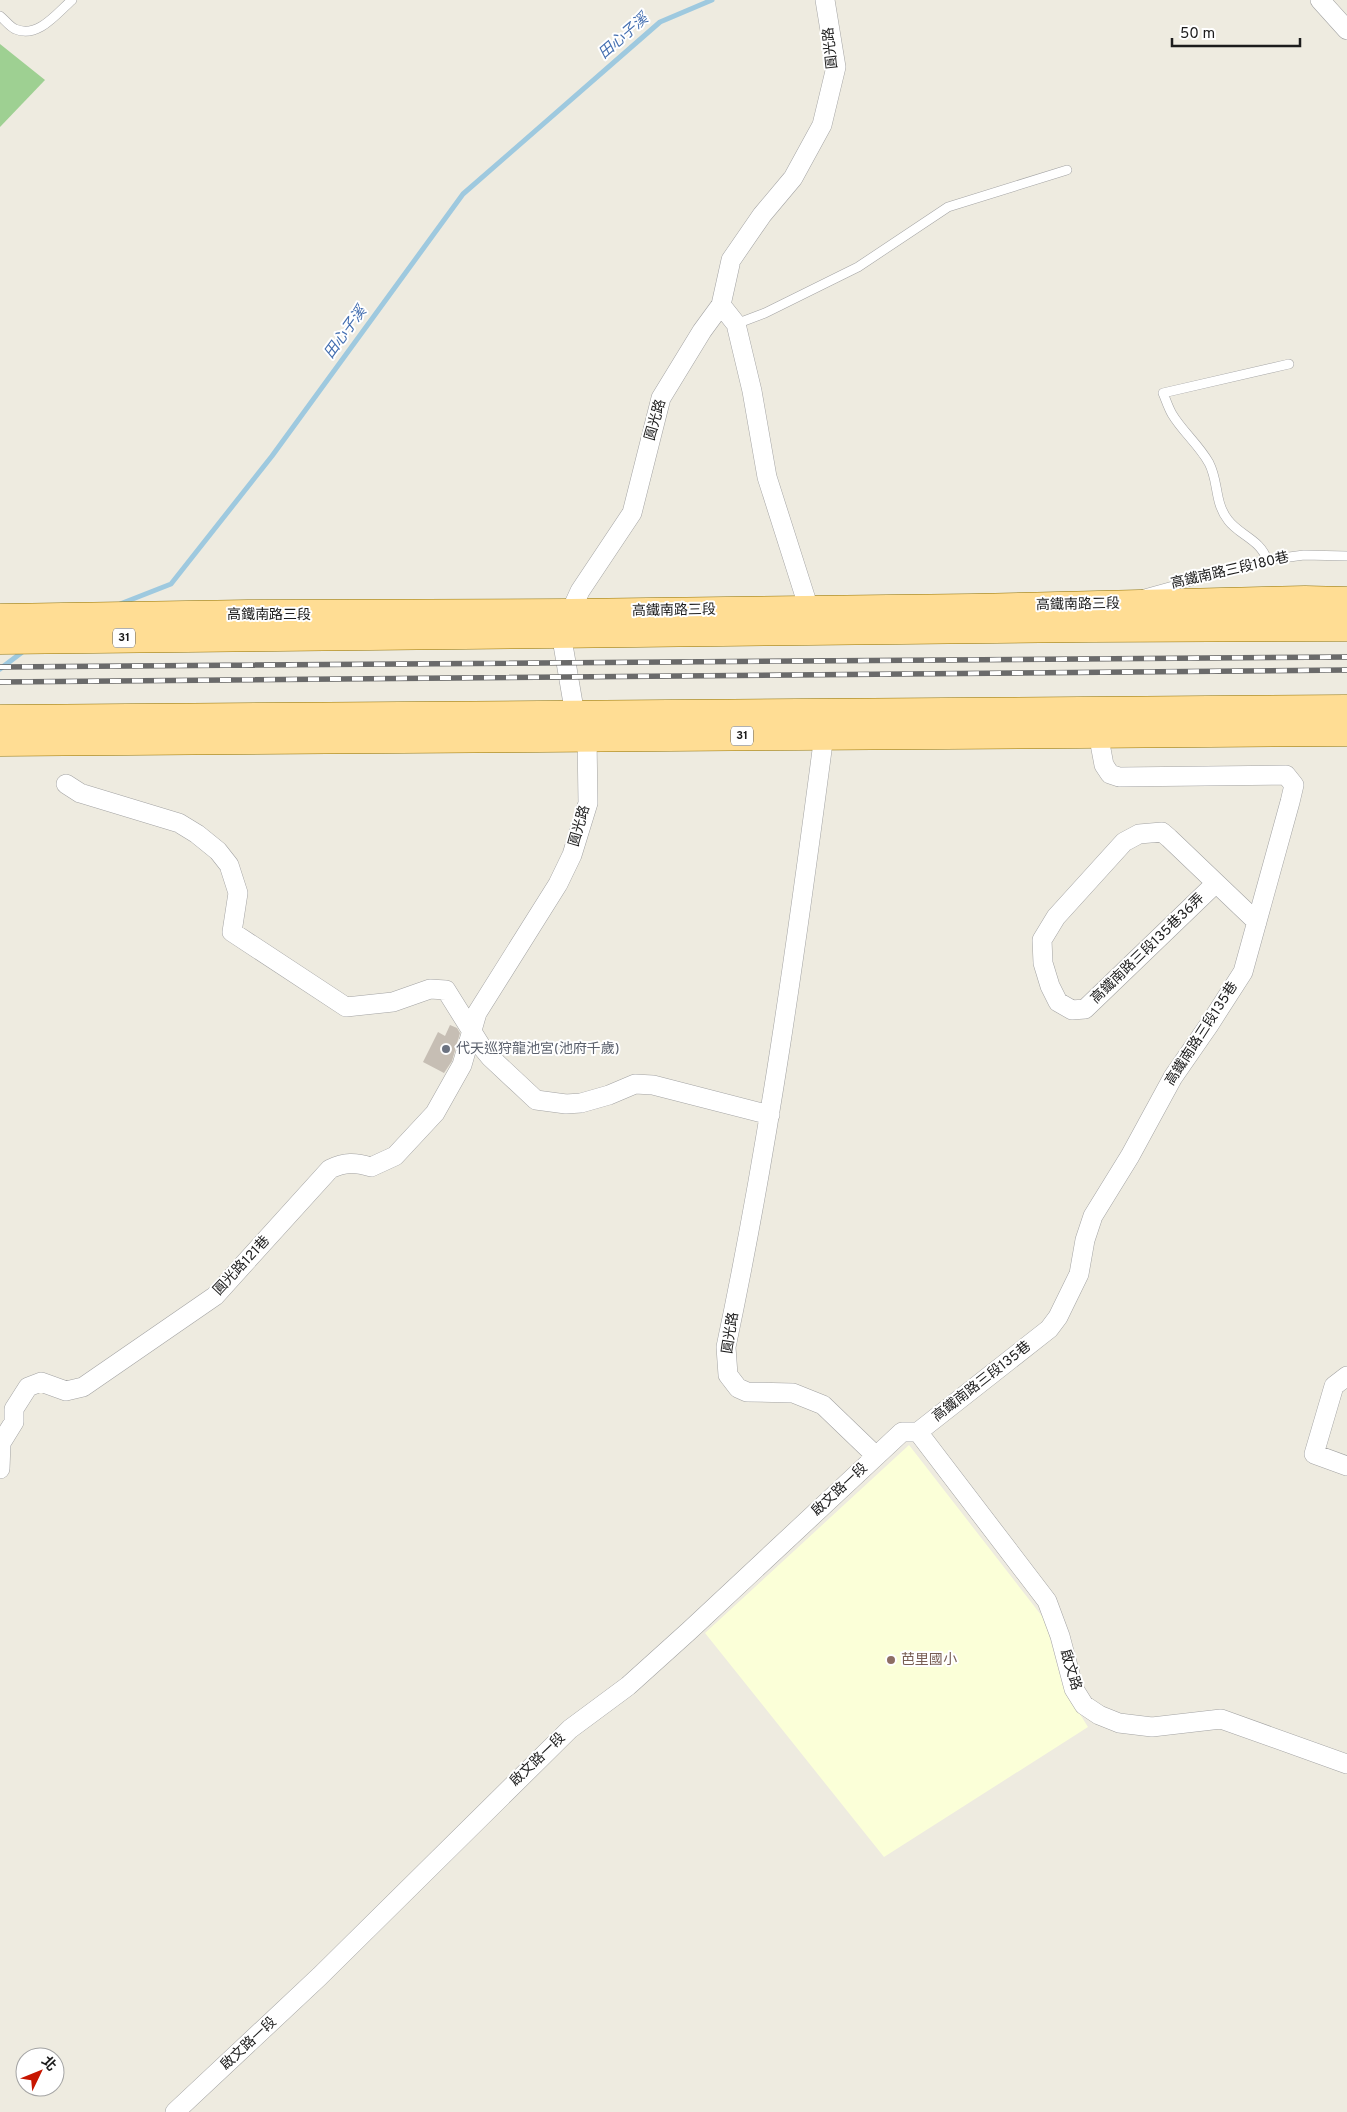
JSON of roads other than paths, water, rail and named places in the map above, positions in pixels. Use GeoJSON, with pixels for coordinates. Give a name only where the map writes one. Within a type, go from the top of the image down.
{"type":"FeatureCollection","features":[{"type":"Feature","properties":{"kind":"main road","name":"高鐵南路三段"},"geometry":{"type":"LineString","coordinates":[[565,623],[808,609],[972,608],[1305,600],[1347,601]]}},
{"type":"Feature","properties":{"kind":"main road"},"geometry":{"type":"LineString","coordinates":[[972,608],[1088,628]]}},
{"type":"Feature","properties":{"kind":"main road","name":"高鐵南路三段"},"geometry":{"type":"LineString","coordinates":[[0,618],[248,626],[565,623],[1088,628],[1347,628]]}},
{"type":"Feature","properties":{"kind":"main road","name":"高鐵南路三段"},"geometry":{"type":"LineString","coordinates":[[0,640],[248,626]]}},
{"type":"Feature","properties":{"kind":"main road","name":"31"},"geometry":{"type":"LineString","coordinates":[[0,719],[138,729],[581,726],[1009,712],[1347,709]]}},
{"type":"Feature","properties":{"kind":"main road"},"geometry":{"type":"LineString","coordinates":[[1009,712],[1098,733]]}},
{"type":"Feature","properties":{"kind":"main road","name":"31"},"geometry":{"type":"LineString","coordinates":[[581,726],[824,735],[1347,732]]}},
{"type":"Feature","properties":{"kind":"main road","name":"31"},"geometry":{"type":"LineString","coordinates":[[0,742],[138,729]]}},
{"type":"Feature","properties":{"kind":"street","name":"圓光路"},"geometry":{"type":"LineString","coordinates":[[473,1032],[477,1013],[558,884],[572,855],[588,803],[581,726],[565,623],[580,591],[632,513],[661,398],[702,331],[721,305],[731,260],[762,215],[792,178],[822,125],[836,67],[825,0]]}},
{"type":"Feature","properties":{"kind":"street"},"geometry":{"type":"LineString","coordinates":[[1320,0],[1347,30]]}},
{"type":"Feature","properties":{"kind":"street"},"geometry":{"type":"LineString","coordinates":[[721,305],[736,324],[752,392],[766,477],[808,609]]}},
{"type":"Feature","properties":{"kind":"street","name":"高鐵南路三段135巷"},"geometry":{"type":"LineString","coordinates":[[918,1432],[1049,1329],[1058,1317],[1079,1274],[1085,1240],[1094,1216],[1173,1078],[1210,1025],[1243,972],[1294,785],[1286,775],[1119,777],[1110,774],[1104,765],[1098,733]]}},
{"type":"Feature","properties":{"kind":"street","name":"圓光路"},"geometry":{"type":"LineString","coordinates":[[824,735],[790,993],[750,1234],[726,1347],[728,1375],[738,1388],[747,1392],[793,1393],[823,1405],[876,1456]]}},
{"type":"Feature","properties":{"kind":"street"},"geometry":{"type":"LineString","coordinates":[[66,784],[80,793],[179,823],[218,850],[229,865],[238,893],[232,932],[346,1007],[393,1002],[430,989],[446,990],[481,1046],[490,1057],[536,1100],[566,1104],[581,1103],[609,1095],[635,1084],[653,1085],[770,1115]]}},
{"type":"Feature","properties":{"kind":"street","name":"高鐵南路三段135巷36弄"},"geometry":{"type":"LineString","coordinates":[[1216,883],[1085,1009],[1072,1010],[1058,1002],[1050,986],[1043,963],[1042,940],[1056,917],[1124,842],[1139,834],[1162,832],[1216,883],[1257,922]]}},
{"type":"Feature","properties":{"kind":"street","name":"圓光路121巷"},"geometry":{"type":"LineString","coordinates":[[0,1469],[1,1443],[14,1422],[14,1409],[28,1387],[41,1382],[66,1391],[83,1387],[215,1296],[330,1169],[342,1164],[357,1163],[371,1167],[395,1156],[435,1113],[462,1065],[473,1032]]}},
{"type":"Feature","properties":{"kind":"street"},"geometry":{"type":"LineString","coordinates":[[1347,1376],[1334,1386],[1314,1454],[1347,1466]]}},
{"type":"Feature","properties":{"kind":"street","name":"啟文路一段"},"geometry":{"type":"LineString","coordinates":[[175,2112],[320,1976],[570,1730],[628,1686],[682,1638],[902,1432],[918,1432]]}},
{"type":"Feature","properties":{"kind":"street","name":"啟文路"},"geometry":{"type":"LineString","coordinates":[[918,1432],[1047,1601],[1060,1636],[1074,1689],[1084,1705],[1098,1715],[1119,1723],[1152,1727],[1221,1719],[1347,1764]]}},
{"type":"Feature","properties":{"kind":"lane"},"geometry":{"type":"LineString","coordinates":[[0,16],[15,29],[33,31],[46,24],[72,0]]}},
{"type":"Feature","properties":{"kind":"lane"},"geometry":{"type":"LineString","coordinates":[[736,324],[765,313],[858,267],[948,207],[1068,170]]}},
{"type":"Feature","properties":{"kind":"lane"},"geometry":{"type":"LineString","coordinates":[[1267,560],[1265,553],[1254,541],[1228,521],[1218,503],[1215,480],[1208,463],[1172,414],[1163,393],[1289,364]]}},
{"type":"Feature","properties":{"kind":"lane","name":"高鐵南路三段180巷"},"geometry":{"type":"LineString","coordinates":[[1116,604],[1159,588],[1267,560],[1304,554],[1347,556]]}},
{"type":"Feature","properties":{"kind":"waterway","name":"田心子溪"},"geometry":{"type":"LineString","coordinates":[[120,604],[171,584],[272,456],[463,194],[660,22],[712,0]]}},
{"type":"Feature","properties":{"kind":"waterway","name":"田心子溪"},"geometry":{"type":"LineString","coordinates":[[0,669],[25,650]]}},
{"type":"Feature","properties":{"kind":"railway"},"geometry":{"type":"LineString","coordinates":[[0,667],[1347,657]]}},
{"type":"Feature","properties":{"kind":"railway"},"geometry":{"type":"LineString","coordinates":[[0,682],[1347,670]]}},
{"type":"Feature","properties":{"kind":"place","name":"代天巡狩龍池宮(池府千歲)"},"geometry":{"type":"Point","coordinates":[446,1049]}},
{"type":"Feature","properties":{"kind":"place","name":"芭里國小"},"geometry":{"type":"Point","coordinates":[891,1660]}}]}
